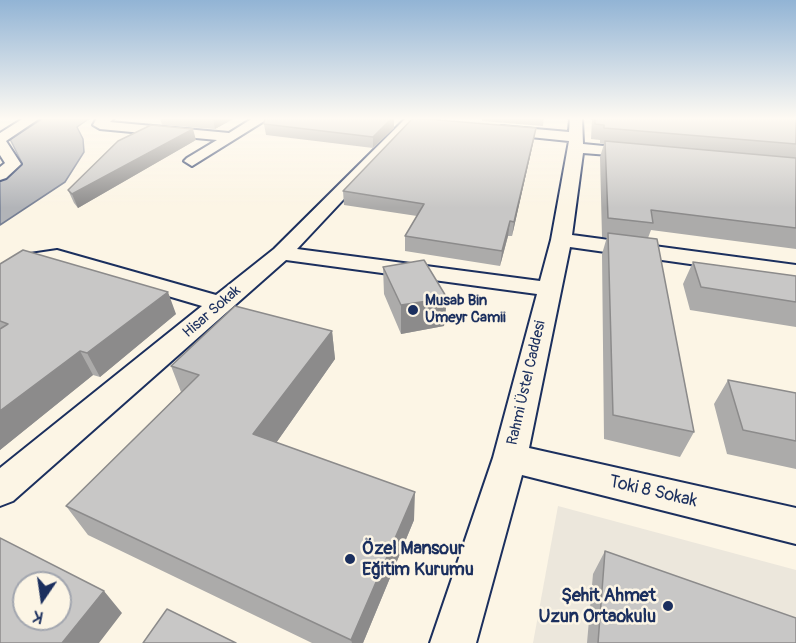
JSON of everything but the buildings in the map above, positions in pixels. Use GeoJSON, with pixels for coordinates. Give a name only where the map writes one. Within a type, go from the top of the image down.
{"type":"FeatureCollection","features":[{"type":"Feature","properties":{"kind":"street"},"geometry":{"type":"LineString","coordinates":[[0,175],[13,164],[4,148]]}},
{"type":"Feature","properties":{"kind":"street"},"geometry":{"type":"LineString","coordinates":[[192,161],[213,148]]}},
{"type":"Feature","properties":{"kind":"street","name":"Hisar Sokak"},"geometry":{"type":"LineString","coordinates":[[0,490],[281,253],[381,148]]}},
{"type":"Feature","properties":{"kind":"street","name":"Rahmi Üstel Caddesi"},"geometry":{"type":"LineString","coordinates":[[453,643],[510,458],[561,240],[574,148]]}},
{"type":"Feature","properties":{"kind":"street"},"geometry":{"type":"LineString","coordinates":[[624,148],[645,154]]}},
{"type":"Feature","properties":{"kind":"street"},"geometry":{"type":"LineString","coordinates":[[561,240],[796,272]]}},
{"type":"Feature","properties":{"kind":"street"},"geometry":{"type":"LineString","coordinates":[[281,253],[550,289]]}},
{"type":"Feature","properties":{"kind":"street"},"geometry":{"type":"LineString","coordinates":[[0,281],[38,259],[57,256],[221,304]]}},
{"type":"Feature","properties":{"kind":"street","name":"Toki 8 Sokak"},"geometry":{"type":"LineString","coordinates":[[510,458],[796,526]]}},
{"type":"Feature","properties":{"kind":"shaded area"},"geometry":{"type":"Polygon","coordinates":[[[15,148],[84,148],[84,152],[65,182],[0,225],[0,182],[22,163],[15,148]]]}},
{"type":"Feature","properties":{"kind":"shaded area","name":"Şehit Ahmet Uzun Ortaokulu"},"geometry":{"type":"Polygon","coordinates":[[[558,506],[796,570],[796,643],[533,643],[558,506]]]}},
{"type":"Feature","properties":{"kind":"place","name":"Musab Bin Umeyr Camii"},"geometry":{"type":"Point","coordinates":[413,310]}},
{"type":"Feature","properties":{"kind":"place","name":"Özel Mansour Eğitim Kurumu"},"geometry":{"type":"Point","coordinates":[350,559]}},
{"type":"Feature","properties":{"kind":"place","name":"Şehit Ahmet Uzun Ortaokulu"},"geometry":{"type":"Point","coordinates":[668,606]}}]}
